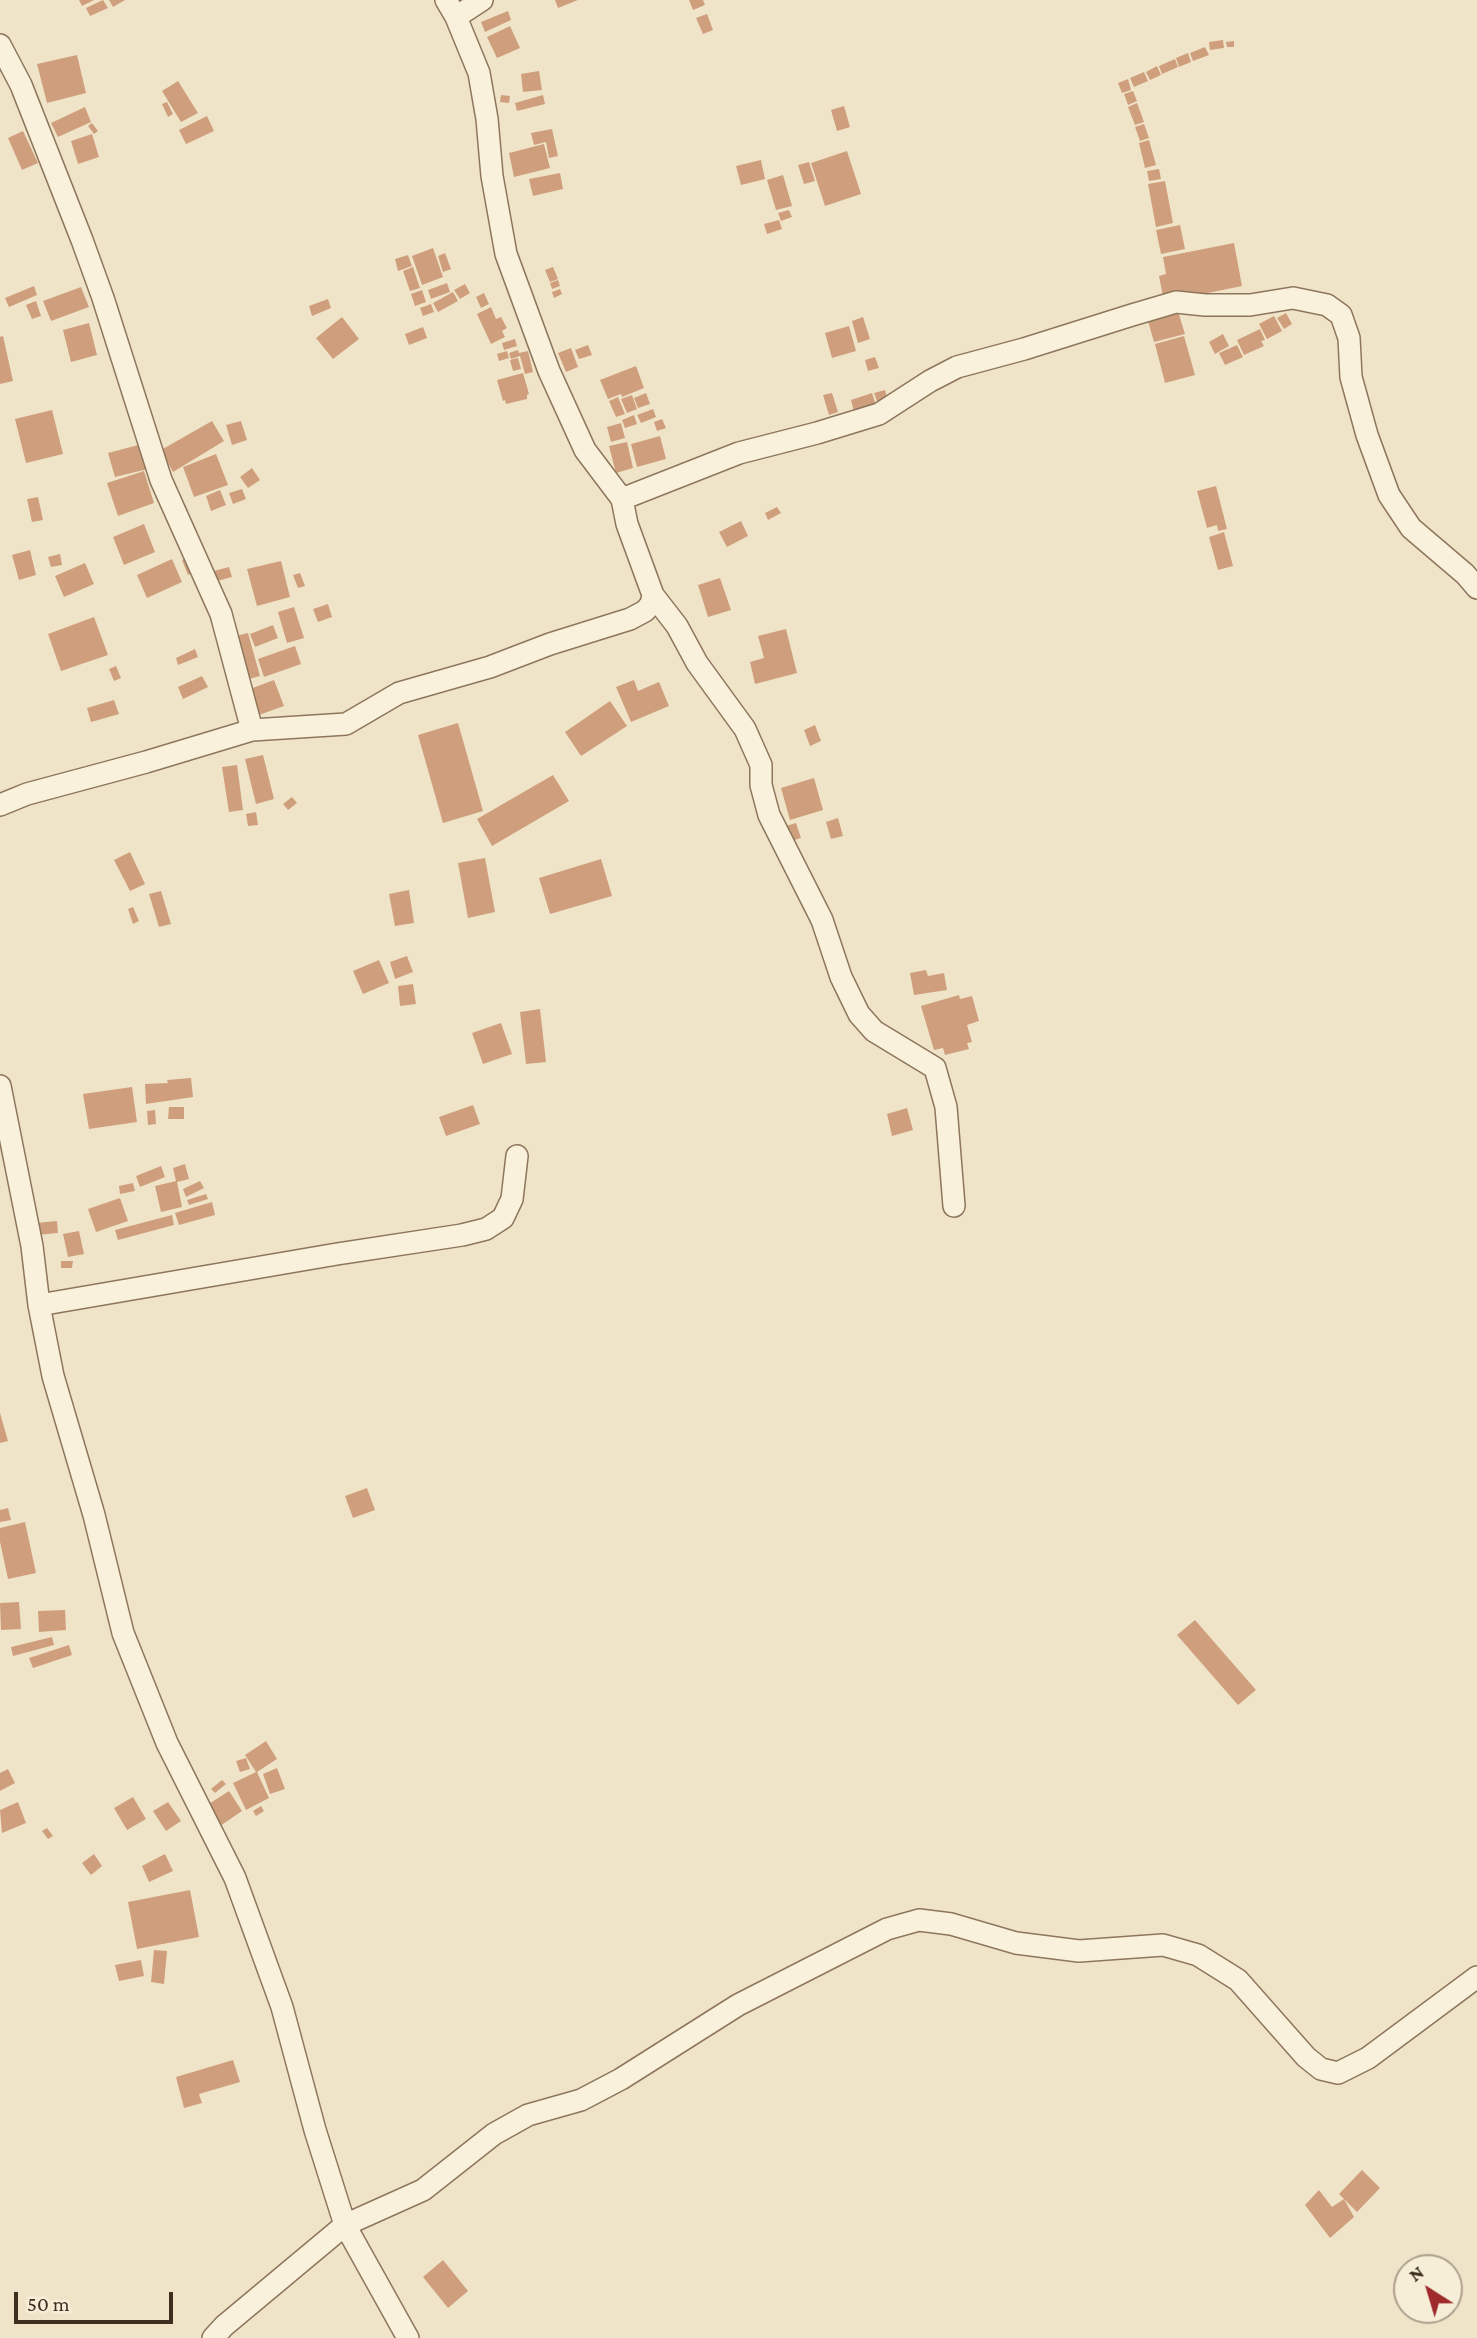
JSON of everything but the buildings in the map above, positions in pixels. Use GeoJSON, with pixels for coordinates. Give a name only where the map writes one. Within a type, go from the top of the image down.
{"type":"FeatureCollection","features":[{"type":"Feature","properties":{"kind":"street"},"geometry":{"type":"LineString","coordinates":[[482,0],[451,9],[479,73],[487,119],[492,176],[506,254],[549,371],[585,450],[622,499],[627,524],[653,595],[677,626],[696,663],[745,729],[761,765],[761,785],[769,814],[822,920],[841,977],[859,1014],[874,1031],[936,1068],[946,1107],[954,1206]]}},
{"type":"Feature","properties":{"kind":"street"},"geometry":{"type":"LineString","coordinates":[[0,45],[21,85],[82,240],[161,480],[221,614],[252,730]]}},
{"type":"Feature","properties":{"kind":"street"},"geometry":{"type":"LineString","coordinates":[[622,499],[739,453],[878,414],[957,367],[1176,302],[1250,305],[1293,298],[1327,305],[1341,315],[1349,338],[1351,377],[1389,495],[1411,528],[1465,574],[1477,588]]}},
{"type":"Feature","properties":{"kind":"street"},"geometry":{"type":"LineString","coordinates":[[0,805],[27,794],[252,730],[346,724],[399,693],[490,667],[550,644],[630,620],[645,611],[651,604],[653,595]]}},
{"type":"Feature","properties":{"kind":"street"},"geometry":{"type":"LineString","coordinates":[[1,1093],[32,1246],[39,1305],[53,1376],[94,1515],[123,1633],[167,1743],[235,1878],[282,2007],[315,2130],[345,2225],[408,2338]]}},
{"type":"Feature","properties":{"kind":"street"},"geometry":{"type":"LineString","coordinates":[[39,1305],[486,1229],[503,1217],[512,1199],[517,1156]]}},
{"type":"Feature","properties":{"kind":"street"},"geometry":{"type":"LineString","coordinates":[[213,2338],[345,2225],[423,2190],[494,2134],[528,2115],[581,2100],[621,2079],[738,2005],[887,1929],[919,1920],[951,1924],[1016,1943],[1079,1951],[1163,1945],[1198,1955],[1238,1980],[1306,2057],[1321,2069],[1338,2073],[1368,2058],[1477,1977]]}}]}
